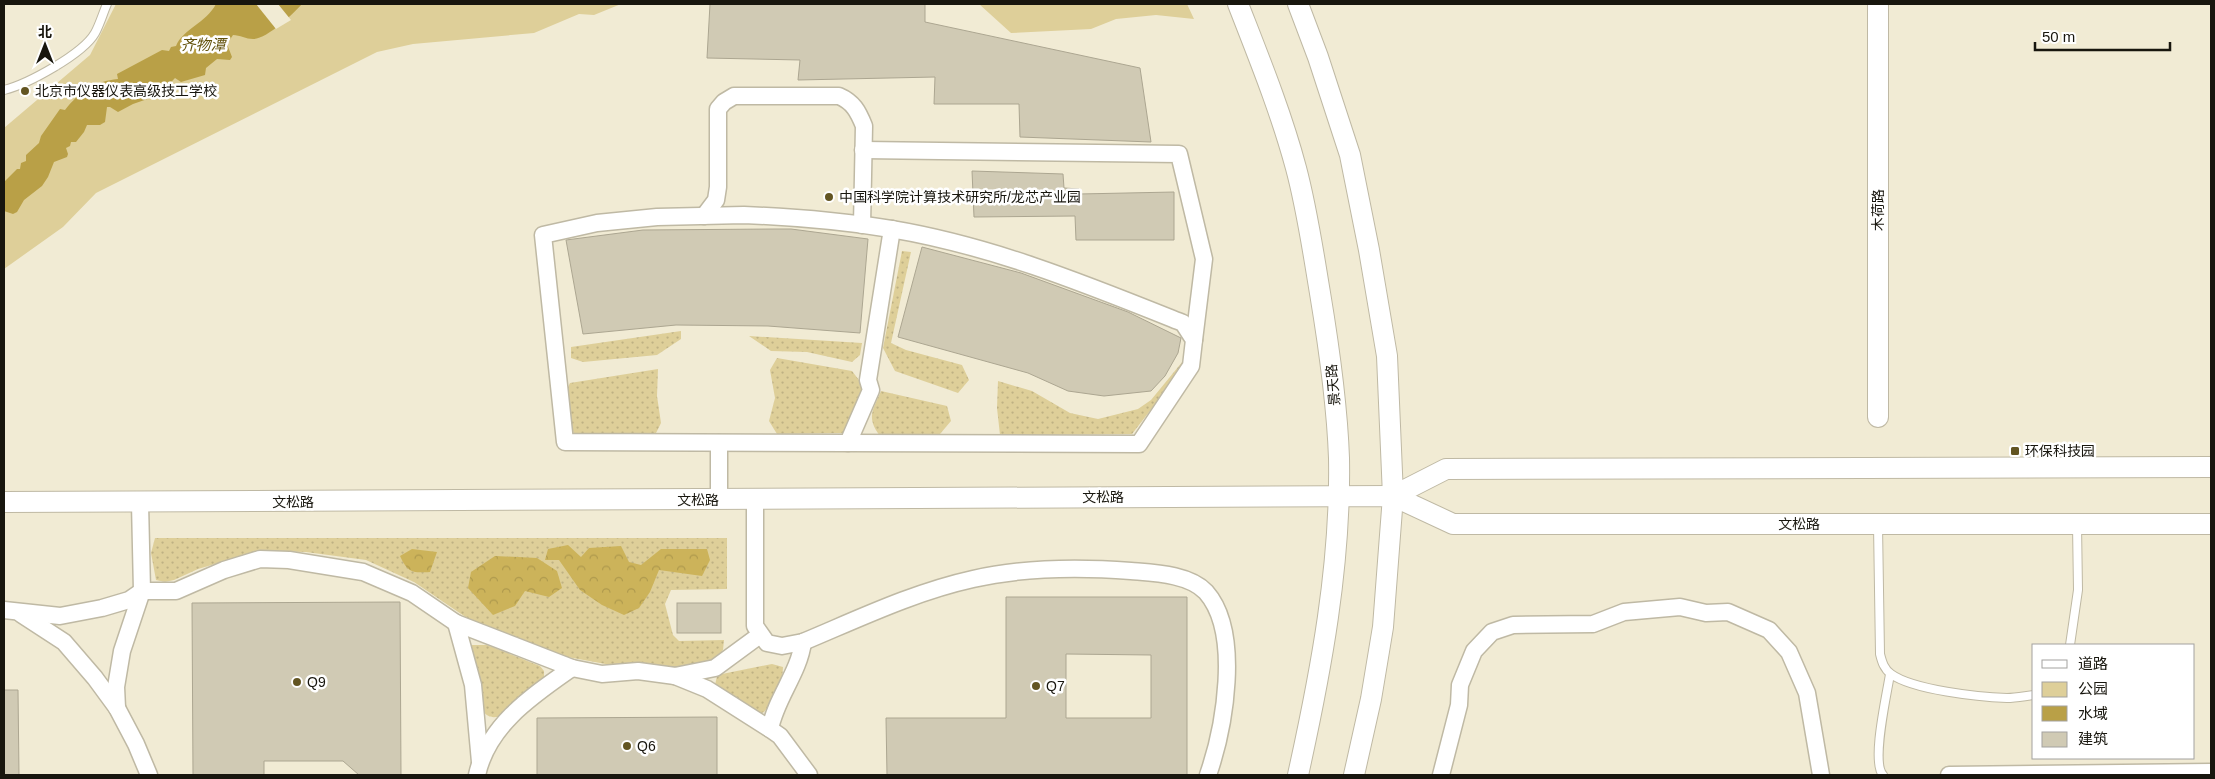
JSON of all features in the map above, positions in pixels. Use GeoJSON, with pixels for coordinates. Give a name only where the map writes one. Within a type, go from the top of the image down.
{"type":"FeatureCollection","features":[{"type":"Feature","properties":{"kind":"street","name":"景天路"},"geometry":{"type":"LineString","coordinates":[[1238,4],[1266,76],[1296,168],[1315,260],[1332,362],[1339,458],[1338,496],[1328,620],[1317,688],[1298,775]]}},
{"type":"Feature","properties":{"kind":"street"},"geometry":{"type":"LineString","coordinates":[[1298,4],[1318,57],[1350,155],[1387,356],[1393,496],[1383,627],[1371,699],[1354,775]]}},
{"type":"Feature","properties":{"kind":"street","name":"木荷路"},"geometry":{"type":"LineString","coordinates":[[1878,4],[1878,416]]}},
{"type":"Feature","properties":{"kind":"street"},"geometry":{"type":"LineString","coordinates":[[704,216],[716,200],[718,187],[718,109],[724,102],[734,96],[839,96],[850,101],[859,112],[864,126],[862,225]]}},
{"type":"Feature","properties":{"kind":"street"},"geometry":{"type":"LineString","coordinates":[[863,150],[1179,154],[1204,260],[1191,366],[1139,444],[565,442],[542,235],[598,223],[657,217],[744,215],[816,218],[892,229],[941,239],[1061,275],[1184,323],[1194,340]]}},
{"type":"Feature","properties":{"kind":"street"},"geometry":{"type":"LineString","coordinates":[[848,443],[871,390],[868,380],[892,229]]}},
{"type":"Feature","properties":{"kind":"street"},"geometry":{"type":"LineString","coordinates":[[719,444],[719,499]]}},
{"type":"Feature","properties":{"kind":"street","name":"文松路"},"geometry":{"type":"LineString","coordinates":[[1393,496],[1446,469],[2211,467]]}},
{"type":"Feature","properties":{"kind":"street","name":"文松路"},"geometry":{"type":"LineString","coordinates":[[4,502],[140,503],[1393,496],[1453,524],[2211,524]]}},
{"type":"Feature","properties":{"kind":"street"},"geometry":{"type":"LineString","coordinates":[[755,499],[755,626],[767,643],[782,646],[803,642],[934,590],[972,579],[1008,572],[1051,568],[1096,568],[1157,574],[1182,580],[1205,591],[1219,615],[1226,653],[1224,709],[1208,775]]}},
{"type":"Feature","properties":{"kind":"street"},"geometry":{"type":"LineString","coordinates":[[116,708],[116,687],[122,651],[142,591],[140,503]]}},
{"type":"Feature","properties":{"kind":"street"},"geometry":{"type":"LineString","coordinates":[[11,612],[60,616],[102,608],[129,600],[142,591],[176,591],[224,570],[260,559],[289,560],[363,572],[412,593],[456,623],[572,668],[602,674],[638,671],[675,676],[707,688],[780,736],[810,775]]}},
{"type":"Feature","properties":{"kind":"street"},"geometry":{"type":"LineString","coordinates":[[1441,775],[1459,705],[1460,685],[1474,651],[1492,632],[1513,625],[1593,624],[1624,612],[1680,606],[1706,613],[1728,612],[1768,630],[1789,652],[1807,693],[1821,775]]}},
{"type":"Feature","properties":{"kind":"street"},"geometry":{"type":"LineString","coordinates":[[11,612],[64,642],[95,678],[116,708],[136,744],[149,775]]}},
{"type":"Feature","properties":{"kind":"street"},"geometry":{"type":"LineString","coordinates":[[456,623],[473,685],[478,768]]}},
{"type":"Feature","properties":{"kind":"street"},"geometry":{"type":"LineString","coordinates":[[675,676],[715,668],[760,635]]}},
{"type":"Feature","properties":{"kind":"street"},"geometry":{"type":"LineString","coordinates":[[770,729],[780,698],[801,658],[803,642]]}},
{"type":"Feature","properties":{"kind":"street"},"geometry":{"type":"LineString","coordinates":[[478,768],[494,735],[508,718],[536,693],[572,668]]}},
{"type":"Feature","properties":{"kind":"street"},"geometry":{"type":"LineString","coordinates":[[1949,775],[2211,772]]}},
{"type":"Feature","properties":{"kind":"lane"},"geometry":{"type":"LineString","coordinates":[[4,90],[18,86],[42,73],[84,46],[95,33],[107,4]]}},
{"type":"Feature","properties":{"kind":"lane"},"geometry":{"type":"LineString","coordinates":[[1878,523],[1880,654],[1884,667],[1890,674],[1910,683],[1960,693],[2008,698],[2032,696]]}},
{"type":"Feature","properties":{"kind":"lane"},"geometry":{"type":"LineString","coordinates":[[2070,644],[2078,590],[2076,523]]}},
{"type":"Feature","properties":{"kind":"lane"},"geometry":{"type":"LineString","coordinates":[[1883,775],[1879,771],[1878,753],[1890,674]]}},
{"type":"Feature","properties":{"kind":"green space"},"geometry":{"type":"Polygon","coordinates":[[[116,4],[621,4],[594,15],[579,14],[534,33],[413,44],[377,52],[96,193],[63,227],[4,269],[4,128],[90,55],[116,4]]]}},
{"type":"Feature","properties":{"kind":"green space"},"geometry":{"type":"Polygon","coordinates":[[[979,4],[1187,4],[1194,19],[1156,15],[1116,19],[1091,29],[1011,33],[979,4]]]}},
{"type":"Feature","properties":{"kind":"green space"},"geometry":{"type":"Polygon","coordinates":[[[902,251],[911,252],[891,343],[906,350],[962,365],[969,380],[958,393],[895,371],[883,348],[902,251]]]}},
{"type":"Feature","properties":{"kind":"green space"},"geometry":{"type":"Polygon","coordinates":[[[681,331],[681,339],[657,355],[583,362],[571,358],[571,347],[681,331]]]}},
{"type":"Feature","properties":{"kind":"green space"},"geometry":{"type":"Polygon","coordinates":[[[749,336],[862,343],[860,355],[852,362],[807,352],[771,351],[749,336]]]}},
{"type":"Feature","properties":{"kind":"green space"},"geometry":{"type":"Polygon","coordinates":[[[777,358],[852,371],[862,384],[857,418],[847,433],[777,434],[769,421],[775,398],[770,370],[777,358]]]}},
{"type":"Feature","properties":{"kind":"green space"},"geometry":{"type":"Polygon","coordinates":[[[1183,361],[1180,372],[1132,434],[1000,435],[997,408],[998,381],[1032,391],[1070,413],[1098,419],[1138,409],[1151,400],[1183,361]]]}},
{"type":"Feature","properties":{"kind":"green space"},"geometry":{"type":"Polygon","coordinates":[[[658,369],[657,396],[661,423],[656,433],[574,435],[565,393],[570,383],[658,369]]]}},
{"type":"Feature","properties":{"kind":"green space"},"geometry":{"type":"Polygon","coordinates":[[[881,391],[947,406],[951,421],[940,434],[880,436],[873,424],[872,414],[881,391]]]}},
{"type":"Feature","properties":{"kind":"green space"},"geometry":{"type":"Polygon","coordinates":[[[155,538],[727,538],[727,589],[671,590],[665,604],[673,635],[679,641],[724,640],[723,650],[715,660],[678,667],[611,665],[562,656],[467,618],[414,582],[366,560],[306,552],[259,551],[198,569],[165,582],[156,580],[151,553],[155,538]]]}},
{"type":"Feature","properties":{"kind":"green space"},"geometry":{"type":"Polygon","coordinates":[[[568,545],[581,557],[589,548],[621,546],[629,562],[641,565],[661,549],[707,549],[710,560],[702,576],[659,570],[650,592],[639,608],[624,615],[602,605],[580,590],[559,560],[545,560],[548,549],[568,545]]]}},
{"type":"Feature","properties":{"kind":"green space"},"geometry":{"type":"Polygon","coordinates":[[[412,549],[437,552],[430,572],[415,572],[408,569],[400,556],[412,549]]]}},
{"type":"Feature","properties":{"kind":"green space"},"geometry":{"type":"Polygon","coordinates":[[[495,556],[537,558],[557,571],[562,588],[549,597],[525,591],[515,606],[493,615],[468,588],[471,572],[495,556]]]}},
{"type":"Feature","properties":{"kind":"green space"},"geometry":{"type":"Polygon","coordinates":[[[472,645],[487,645],[540,666],[544,671],[544,681],[521,695],[511,704],[504,715],[490,717],[483,711],[470,652],[472,645]]]}},
{"type":"Feature","properties":{"kind":"green space"},"geometry":{"type":"Polygon","coordinates":[[[772,664],[783,667],[781,679],[771,702],[764,712],[759,714],[715,685],[717,676],[722,674],[772,664]]]}},
{"type":"Feature","properties":{"kind":"water","name":"齐物潭"},"geometry":{"type":"Polygon","coordinates":[[[216,4],[302,4],[293,14],[259,38],[250,39],[233,35],[227,44],[232,57],[230,60],[217,59],[206,68],[205,75],[181,82],[175,78],[159,95],[133,104],[118,112],[107,107],[105,122],[100,125],[87,125],[76,142],[71,142],[70,146],[66,148],[67,157],[54,162],[42,186],[24,200],[17,212],[13,214],[4,211],[4,182],[17,169],[20,169],[21,163],[26,161],[26,155],[39,143],[41,136],[60,109],[65,110],[88,88],[102,82],[118,79],[117,74],[162,50],[169,51],[171,47],[176,46],[184,35],[212,11],[216,4]]]}},
{"type":"Feature","properties":{"kind":"pier"},"geometry":{"type":"Polygon","coordinates":[[[256,4],[278,4],[291,20],[276,29],[256,4]]]}},
{"type":"Feature","properties":{"kind":"building"},"geometry":{"type":"Polygon","coordinates":[[[710,4],[925,4],[925,22],[1140,68],[1151,142],[1020,137],[1019,104],[934,104],[935,77],[798,80],[800,60],[707,58],[710,4]]]}},
{"type":"Feature","properties":{"kind":"building"},"geometry":{"type":"Polygon","coordinates":[[[972,171],[1063,174],[1064,188],[1079,189],[1079,194],[1174,192],[1174,240],[1076,240],[1075,216],[974,217],[972,171]]]}},
{"type":"Feature","properties":{"kind":"building"},"geometry":{"type":"Polygon","coordinates":[[[791,229],[868,239],[860,333],[768,326],[676,325],[583,334],[566,240],[643,230],[791,229]]]}},
{"type":"Feature","properties":{"kind":"building"},"geometry":{"type":"Polygon","coordinates":[[[922,247],[1021,273],[1128,312],[1181,338],[1178,353],[1165,376],[1151,391],[1104,396],[1068,391],[1028,373],[898,337],[922,247]]]}},
{"type":"Feature","properties":{"kind":"building","name":"Q7"},"geometry":{"type":"Polygon","coordinates":[[[1006,597],[1187,597],[1187,775],[887,775],[886,718],[1006,718],[1006,597]],[[1066,654],[1066,718],[1151,718],[1151,655],[1066,654]]]}},
{"type":"Feature","properties":{"kind":"building","name":"Q9"},"geometry":{"type":"Polygon","coordinates":[[[400,602],[401,775],[359,775],[343,761],[264,761],[264,775],[193,775],[192,603],[400,602]]]}},
{"type":"Feature","properties":{"kind":"building"},"geometry":{"type":"Polygon","coordinates":[[[677,603],[721,603],[721,633],[677,633],[677,603]]]}},
{"type":"Feature","properties":{"kind":"building"},"geometry":{"type":"Polygon","coordinates":[[[4,690],[18,690],[19,775],[4,775],[4,690]]]}},
{"type":"Feature","properties":{"kind":"building","name":"Q6"},"geometry":{"type":"Polygon","coordinates":[[[717,717],[717,775],[537,775],[537,718],[717,717]]]}},
{"type":"Feature","properties":{"kind":"place","name":"北京市仪器仪表高级技工学校"},"geometry":{"type":"Point","coordinates":[25,91]}},
{"type":"Feature","properties":{"kind":"place","name":"中国科学院计算技术研究所/龙芯产业园"},"geometry":{"type":"Point","coordinates":[829,197]}},
{"type":"Feature","properties":{"kind":"place","name":"环保科技园"},"geometry":{"type":"Point","coordinates":[2015,451]}},
{"type":"Feature","properties":{"kind":"place","name":"Q9"},"geometry":{"type":"Point","coordinates":[297,682]}},
{"type":"Feature","properties":{"kind":"place","name":"Q7"},"geometry":{"type":"Point","coordinates":[1036,686]}},
{"type":"Feature","properties":{"kind":"place","name":"Q6"},"geometry":{"type":"Point","coordinates":[627,746]}}]}
